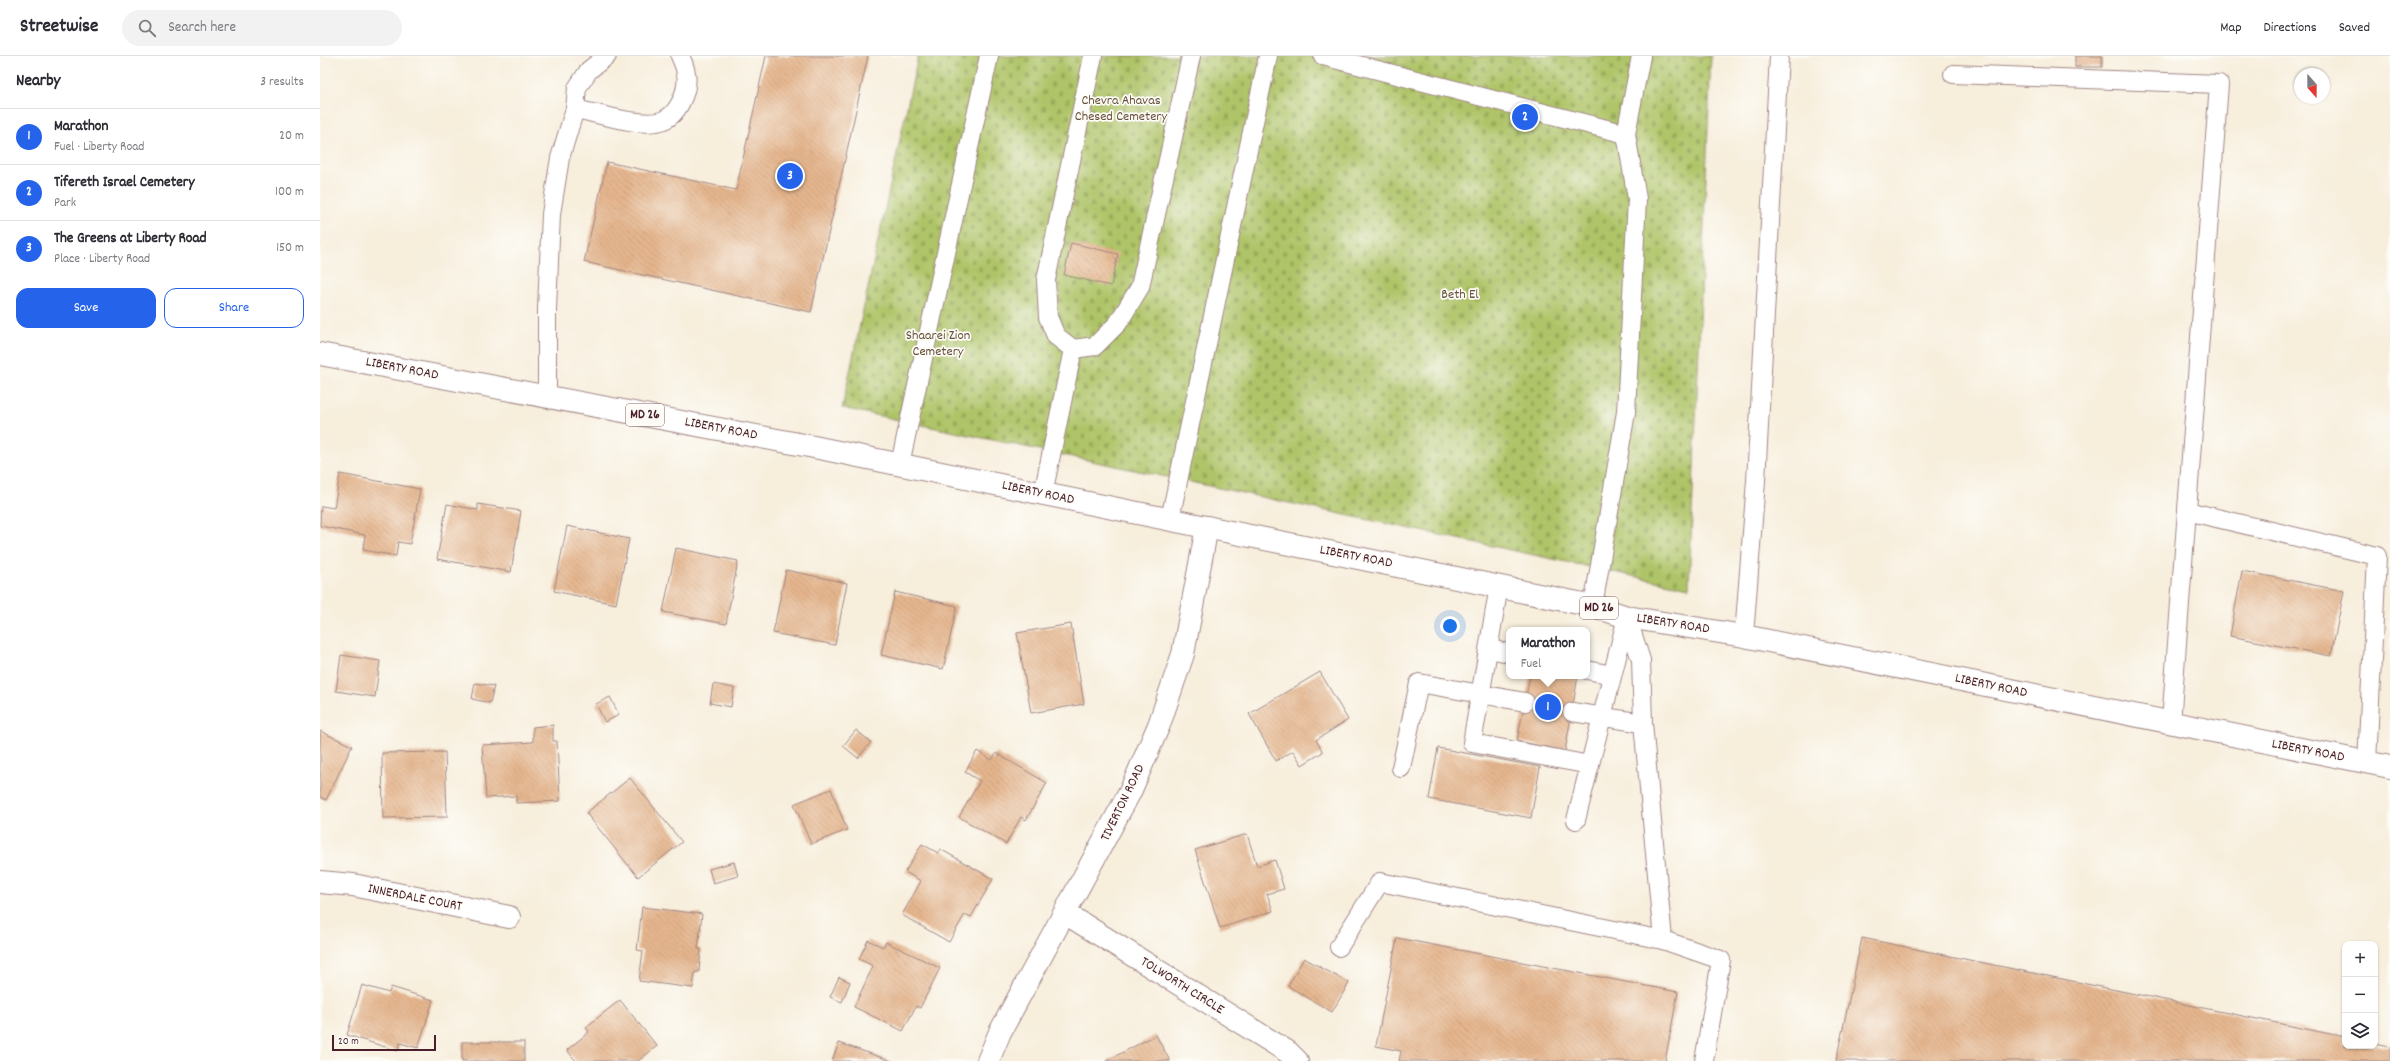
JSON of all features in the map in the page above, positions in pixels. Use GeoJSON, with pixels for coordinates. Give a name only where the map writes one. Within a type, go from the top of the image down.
{"type":"FeatureCollection","features":[{"type":"Feature","properties":{"kind":"main road","name":"LIBERTY ROAD"},"geometry":{"type":"LineString","coordinates":[[320,354],[900,464],[1499,586],[1593,606],[1627,617],[1744,636],[2390,767]]}},
{"type":"Feature","properties":{"kind":"main road","name":"TIVERTON ROAD"},"geometry":{"type":"LineString","coordinates":[[988,1061],[1000,1032],[1130,792],[1159,725],[1183,654],[1207,527]]}},
{"type":"Feature","properties":{"kind":"main road","name":"INNERDALE COURT"},"geometry":{"type":"LineString","coordinates":[[320,882],[353,885],[509,917]]}},
{"type":"Feature","properties":{"kind":"main road","name":"TOLWORTH CIRCLE"},"geometry":{"type":"LineString","coordinates":[[1065,914],[1288,1052],[1297,1061]]}},
{"type":"Feature","properties":{"kind":"lane"},"geometry":{"type":"LineString","coordinates":[[547,396],[547,309],[551,214],[560,158],[575,109],[578,88],[589,70],[607,56]]}},
{"type":"Feature","properties":{"kind":"lane"},"geometry":{"type":"LineString","coordinates":[[575,109],[649,123],[664,120],[680,105],[686,91],[687,72],[680,56]]}},
{"type":"Feature","properties":{"kind":"lane"},"geometry":{"type":"LineString","coordinates":[[900,464],[989,56]]}},
{"type":"Feature","properties":{"kind":"lane"},"geometry":{"type":"LineString","coordinates":[[1093,56],[1046,280],[1048,317],[1056,336],[1072,349],[1094,346],[1118,323],[1140,287],[1191,56]]}},
{"type":"Feature","properties":{"kind":"lane"},"geometry":{"type":"LineString","coordinates":[[1170,520],[1268,56]]}},
{"type":"Feature","properties":{"kind":"lane"},"geometry":{"type":"LineString","coordinates":[[1323,56],[1626,134]]}},
{"type":"Feature","properties":{"kind":"lane"},"geometry":{"type":"LineString","coordinates":[[1593,606],[1626,412],[1637,199],[1626,134],[1641,56]]}},
{"type":"Feature","properties":{"kind":"lane"},"geometry":{"type":"LineString","coordinates":[[1744,636],[1756,481],[1779,56]]}},
{"type":"Feature","properties":{"kind":"lane"},"geometry":{"type":"LineString","coordinates":[[1953,74],[2219,84],[2171,723]]}},
{"type":"Feature","properties":{"kind":"lane"},"geometry":{"type":"LineString","coordinates":[[1043,494],[1072,349]]}},
{"type":"Feature","properties":{"kind":"lane"},"geometry":{"type":"LineString","coordinates":[[2187,511],[2377,556],[2367,763]]}},
{"type":"Feature","properties":{"kind":"lane"},"geometry":{"type":"LineString","coordinates":[[1499,586],[1472,743],[1590,765]]}},
{"type":"Feature","properties":{"kind":"lane"},"geometry":{"type":"LineString","coordinates":[[1576,820],[1603,718],[1627,617]]}},
{"type":"Feature","properties":{"kind":"lane"},"geometry":{"type":"LineString","coordinates":[[1627,617],[1641,660],[1644,723],[1663,940]]}},
{"type":"Feature","properties":{"kind":"lane"},"geometry":{"type":"LineString","coordinates":[[1489,649],[1506,652]]}},
{"type":"Feature","properties":{"kind":"lane"},"geometry":{"type":"LineString","coordinates":[[1590,671],[1612,675]]}},
{"type":"Feature","properties":{"kind":"lane"},"geometry":{"type":"LineString","coordinates":[[1401,768],[1419,683],[1525,702]]}},
{"type":"Feature","properties":{"kind":"lane"},"geometry":{"type":"LineString","coordinates":[[1572,712],[1603,718],[1644,723]]}},
{"type":"Feature","properties":{"kind":"lane"},"geometry":{"type":"LineString","coordinates":[[1339,947],[1380,882],[1663,940],[1721,960],[1704,1061]]}},
{"type":"Feature","properties":{"kind":"green space","name":"Beth El"},"geometry":{"type":"Polygon","coordinates":[[[918,56],[1711,56],[1689,588],[842,408],[918,56]]]}},
{"type":"Feature","properties":{"kind":"building"},"geometry":{"type":"Polygon","coordinates":[[[766,56],[868,56],[811,312],[584,262],[607,162],[736,190],[766,56]]]}},
{"type":"Feature","properties":{"kind":"building"},"geometry":{"type":"Polygon","coordinates":[[[2075,56],[2102,56],[2102,67],[2075,67],[2075,56]]]}},
{"type":"Feature","properties":{"kind":"building"},"geometry":{"type":"Polygon","coordinates":[[[1071,243],[1118,254],[1111,286],[1064,275],[1071,243]]]}},
{"type":"Feature","properties":{"kind":"building"},"geometry":{"type":"Polygon","coordinates":[[[340,474],[420,489],[410,544],[398,542],[396,556],[363,550],[365,535],[320,526],[321,506],[334,508],[340,474]]]}},
{"type":"Feature","properties":{"kind":"building"},"geometry":{"type":"Polygon","coordinates":[[[447,504],[478,510],[478,504],[521,511],[511,572],[437,559],[447,504]]]}},
{"type":"Feature","properties":{"kind":"building"},"geometry":{"type":"Polygon","coordinates":[[[567,526],[629,539],[616,604],[554,591],[567,526]]]}},
{"type":"Feature","properties":{"kind":"building"},"geometry":{"type":"Polygon","coordinates":[[[676,548],[738,561],[726,624],[663,612],[676,548]]]}},
{"type":"Feature","properties":{"kind":"building"},"geometry":{"type":"Polygon","coordinates":[[[786,570],[847,583],[835,645],[773,633],[786,570]]]}},
{"type":"Feature","properties":{"kind":"building"},"geometry":{"type":"Polygon","coordinates":[[[2242,571],[2344,591],[2331,656],[2230,636],[2242,571]]]}},
{"type":"Feature","properties":{"kind":"building"},"geometry":{"type":"Polygon","coordinates":[[[895,592],[957,606],[943,669],[881,655],[895,592]]]}},
{"type":"Feature","properties":{"kind":"building"},"geometry":{"type":"Polygon","coordinates":[[[1071,624],[1084,704],[1031,713],[1017,633],[1071,624]]]}},
{"type":"Feature","properties":{"kind":"building"},"geometry":{"type":"Polygon","coordinates":[[[341,655],[380,661],[375,697],[336,691],[341,655]]]}},
{"type":"Feature","properties":{"kind":"building"},"geometry":{"type":"Polygon","coordinates":[[[1320,672],[1348,720],[1316,740],[1323,752],[1302,765],[1293,751],[1276,761],[1249,714],[1320,672]]]}},
{"type":"Feature","properties":{"kind":"building"},"geometry":{"type":"Polygon","coordinates":[[[1529,679],[1577,679],[1565,751],[1517,741],[1529,679]]]}},
{"type":"Feature","properties":{"kind":"building"},"geometry":{"type":"Polygon","coordinates":[[[475,683],[494,686],[490,703],[472,699],[475,683]]]}},
{"type":"Feature","properties":{"kind":"building"},"geometry":{"type":"Polygon","coordinates":[[[713,684],[734,688],[731,707],[710,703],[713,684]]]}},
{"type":"Feature","properties":{"kind":"building"},"geometry":{"type":"Polygon","coordinates":[[[610,697],[619,715],[605,722],[596,704],[610,697]]]}},
{"type":"Feature","properties":{"kind":"building"},"geometry":{"type":"Polygon","coordinates":[[[553,725],[553,741],[557,741],[560,801],[516,803],[516,796],[486,798],[482,745],[533,742],[533,727],[553,725]]]}},
{"type":"Feature","properties":{"kind":"building"},"geometry":{"type":"Polygon","coordinates":[[[856,730],[871,742],[858,758],[843,746],[856,730]]]}},
{"type":"Feature","properties":{"kind":"building"},"geometry":{"type":"Polygon","coordinates":[[[320,731],[352,746],[326,800],[320,797],[320,731]]]}},
{"type":"Feature","properties":{"kind":"building"},"geometry":{"type":"Polygon","coordinates":[[[1438,748],[1540,767],[1531,818],[1429,799],[1438,748]]]}},
{"type":"Feature","properties":{"kind":"building"},"geometry":{"type":"Polygon","coordinates":[[[977,751],[992,760],[996,753],[1047,783],[1026,820],[1021,817],[1006,844],[959,817],[980,781],[965,772],[977,751]]]}},
{"type":"Feature","properties":{"kind":"building"},"geometry":{"type":"Polygon","coordinates":[[[445,752],[447,817],[383,818],[382,753],[445,752]]]}},
{"type":"Feature","properties":{"kind":"building"},"geometry":{"type":"Polygon","coordinates":[[[630,778],[682,842],[638,877],[586,813],[630,778]]]}},
{"type":"Feature","properties":{"kind":"building"},"geometry":{"type":"Polygon","coordinates":[[[831,789],[847,830],[811,844],[794,804],[831,789]]]}},
{"type":"Feature","properties":{"kind":"building"},"geometry":{"type":"Polygon","coordinates":[[[1247,834],[1257,866],[1275,860],[1284,889],[1267,894],[1273,911],[1220,928],[1195,850],[1247,834]]]}},
{"type":"Feature","properties":{"kind":"building"},"geometry":{"type":"Polygon","coordinates":[[[922,844],[938,853],[940,849],[993,879],[971,917],[965,914],[949,942],[902,915],[921,881],[905,872],[922,844]]]}},
{"type":"Feature","properties":{"kind":"building"},"geometry":{"type":"Polygon","coordinates":[[[734,862],[738,876],[713,883],[709,869],[734,862]]]}},
{"type":"Feature","properties":{"kind":"building"},"geometry":{"type":"Polygon","coordinates":[[[642,907],[702,914],[698,949],[701,949],[699,972],[695,972],[693,988],[639,981],[643,951],[637,950],[642,907]]]}},
{"type":"Feature","properties":{"kind":"building"},"geometry":{"type":"Polygon","coordinates":[[[1397,938],[1678,992],[1665,1061],[1399,1061],[1401,1051],[1376,1046],[1397,938]]]}},
{"type":"Feature","properties":{"kind":"building"},"geometry":{"type":"Polygon","coordinates":[[[1862,938],[2342,1036],[2342,1049],[2378,1049],[2378,1045],[2390,1047],[2390,1061],[1836,1061],[1862,938]]]}},
{"type":"Feature","properties":{"kind":"building"},"geometry":{"type":"Polygon","coordinates":[[[868,940],[883,947],[886,942],[940,968],[920,1008],[916,1006],[903,1031],[854,1007],[873,966],[859,959],[868,940]]]}},
{"type":"Feature","properties":{"kind":"building"},"geometry":{"type":"Polygon","coordinates":[[[1304,958],[1349,983],[1332,1012],[1288,986],[1304,958]]]}},
{"type":"Feature","properties":{"kind":"building"},"geometry":{"type":"Polygon","coordinates":[[[839,977],[850,982],[842,1002],[830,997],[839,977]]]}},
{"type":"Feature","properties":{"kind":"building"},"geometry":{"type":"Polygon","coordinates":[[[362,985],[389,993],[391,987],[433,1000],[418,1048],[400,1043],[398,1051],[347,1035],[362,985]]]}},
{"type":"Feature","properties":{"kind":"building"},"geometry":{"type":"Polygon","coordinates":[[[620,1000],[657,1046],[638,1061],[576,1061],[567,1050],[589,1032],[586,1027],[620,1000]]]}},
{"type":"Feature","properties":{"kind":"building"},"geometry":{"type":"Polygon","coordinates":[[[1156,1035],[1170,1061],[1106,1061],[1156,1035]]]}},
{"type":"Feature","properties":{"kind":"building"},"geometry":{"type":"Polygon","coordinates":[[[462,1042],[524,1042],[524,1061],[462,1061],[462,1042]]]}},
{"type":"Feature","properties":{"kind":"building"},"geometry":{"type":"Polygon","coordinates":[[[839,1043],[892,1061],[832,1061],[839,1043]]]}},
{"type":"Feature","properties":{"kind":"place","name":"Tifereth Israel Cemetery"},"geometry":{"type":"Point","coordinates":[1525,117]}},
{"type":"Feature","properties":{"kind":"place","name":"The Greens at Liberty Road"},"geometry":{"type":"Point","coordinates":[790,176]}},
{"type":"Feature","properties":{"kind":"place","name":"Marathon"},"geometry":{"type":"Point","coordinates":[1548,707]}},
{"type":"Feature","properties":{"kind":"park label","name":"Chevra Ahavas Chesed Cemetery"},"geometry":{"type":"Point","coordinates":[1121,110]}},
{"type":"Feature","properties":{"kind":"park label","name":"Shaarei Zion Cemetery"},"geometry":{"type":"Point","coordinates":[938,344]}}]}
